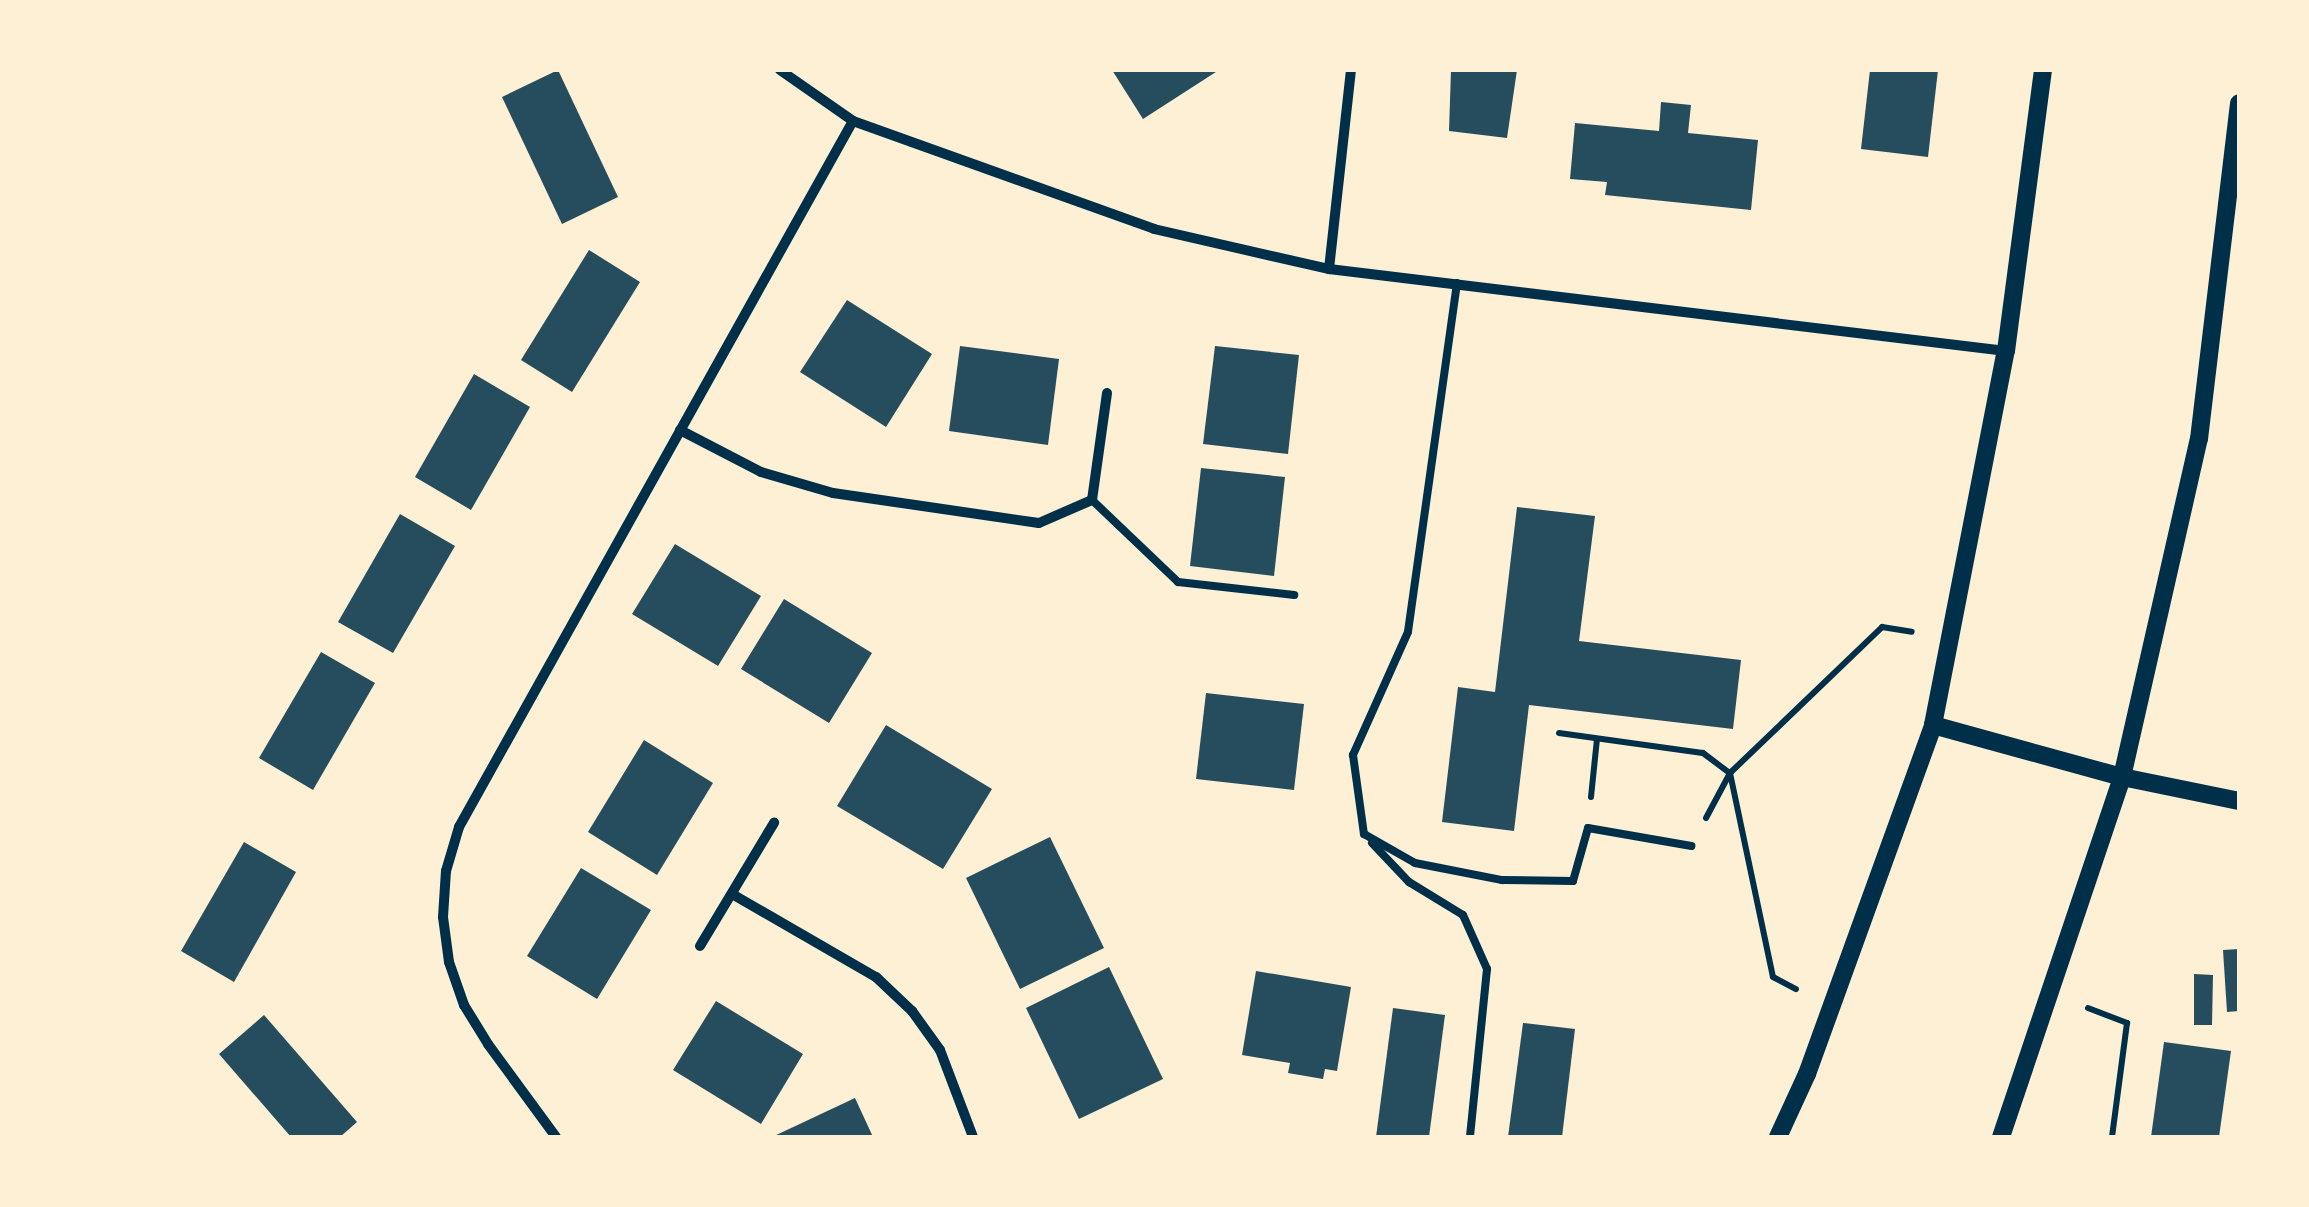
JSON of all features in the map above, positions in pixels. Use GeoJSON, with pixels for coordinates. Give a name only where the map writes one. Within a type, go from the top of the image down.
{"type":"FeatureCollection","features":[{"type":"Feature","properties":{"kind":"street"},"geometry":{"type":"LineString","coordinates":[[780,70],[854,121],[1154,229],[1330,268],[2006,351]]}},
{"type":"Feature","properties":{"kind":"street"},"geometry":{"type":"LineString","coordinates":[[1330,268],[1350,70]]}},
{"type":"Feature","properties":{"kind":"street"},"geometry":{"type":"LineString","coordinates":[[1778,1137],[1808,1074],[1932,726],[2006,351],[2043,70]]}},
{"type":"Feature","properties":{"kind":"street"},"geometry":{"type":"LineString","coordinates":[[2001,1137],[2122,778],[2199,439],[2239,104]]}},
{"type":"Feature","properties":{"kind":"street"},"geometry":{"type":"LineString","coordinates":[[556,1137],[464,1005],[447,947],[443,917],[446,872],[459,827],[854,121]]}},
{"type":"Feature","properties":{"kind":"street"},"geometry":{"type":"LineString","coordinates":[[680,430],[761,472],[833,493],[1039,523],[1092,500],[1107,393]]}},
{"type":"Feature","properties":{"kind":"street"},"geometry":{"type":"LineString","coordinates":[[1932,726],[2122,778],[2239,802]]}},
{"type":"Feature","properties":{"kind":"street"},"geometry":{"type":"LineString","coordinates":[[700,946],[774,823]]}},
{"type":"Feature","properties":{"kind":"street"},"geometry":{"type":"LineString","coordinates":[[732,894],[876,977],[912,1011],[940,1050],[974,1137]]}},
{"type":"Feature","properties":{"kind":"lane"},"geometry":{"type":"LineString","coordinates":[[1457,281],[1408,632],[1353,755],[1364,834],[1409,882],[1463,914],[1487,969],[1470,1137]]}},
{"type":"Feature","properties":{"kind":"lane"},"geometry":{"type":"LineString","coordinates":[[1092,500],[1178,582],[1294,595]]}},
{"type":"Feature","properties":{"kind":"lane"},"geometry":{"type":"LineString","coordinates":[[1364,834],[1415,863],[1502,880],[1573,881],[1588,828],[1691,846]]}},
{"type":"Feature","properties":{"kind":"path"},"geometry":{"type":"LineString","coordinates":[[1691,846],[1730,773],[1882,626],[1950,638]]}},
{"type":"Feature","properties":{"kind":"path"},"geometry":{"type":"LineString","coordinates":[[1588,828],[1596,739]]}},
{"type":"Feature","properties":{"kind":"path"},"geometry":{"type":"LineString","coordinates":[[2049,994],[2127,1023],[2112,1137]]}},
{"type":"Feature","properties":{"kind":"building"},"geometry":{"type":"Polygon","coordinates":[[[558,70],[618,197],[562,224],[502,97],[558,70]]]}},
{"type":"Feature","properties":{"kind":"building"},"geometry":{"type":"Polygon","coordinates":[[[1112,70],[1219,70],[1143,119],[1112,70]]]}},
{"type":"Feature","properties":{"kind":"building"},"geometry":{"type":"Polygon","coordinates":[[[1451,70],[1517,70],[1507,138],[1449,131],[1451,70]]]}},
{"type":"Feature","properties":{"kind":"building"},"geometry":{"type":"Polygon","coordinates":[[[1870,70],[1938,70],[1928,157],[1861,149],[1870,70]]]}},
{"type":"Feature","properties":{"kind":"building"},"geometry":{"type":"Polygon","coordinates":[[[1661,102],[1691,105],[1688,133],[1758,140],[1751,210],[1605,195],[1607,182],[1570,179],[1575,123],[1659,131],[1661,102]]]}},
{"type":"Feature","properties":{"kind":"building"},"geometry":{"type":"Polygon","coordinates":[[[589,250],[640,282],[572,392],[521,360],[589,250]]]}},
{"type":"Feature","properties":{"kind":"building"},"geometry":{"type":"Polygon","coordinates":[[[847,300],[932,354],[886,427],[800,372],[847,300]]]}},
{"type":"Feature","properties":{"kind":"building"},"geometry":{"type":"Polygon","coordinates":[[[960,346],[1059,359],[1048,445],[949,431],[960,346]]]}},
{"type":"Feature","properties":{"kind":"building"},"geometry":{"type":"Polygon","coordinates":[[[1215,346],[1299,355],[1288,454],[1203,444],[1215,346]]]}},
{"type":"Feature","properties":{"kind":"building"},"geometry":{"type":"Polygon","coordinates":[[[474,374],[530,407],[471,510],[415,477],[474,374]]]}},
{"type":"Feature","properties":{"kind":"building"},"geometry":{"type":"Polygon","coordinates":[[[1201,468],[1285,477],[1274,576],[1190,566],[1201,468]]]}},
{"type":"Feature","properties":{"kind":"building"},"geometry":{"type":"Polygon","coordinates":[[[1517,507],[1595,516],[1579,641],[1741,660],[1733,729],[1529,705],[1514,831],[1442,822],[1458,687],[1495,692],[1517,507]]]}},
{"type":"Feature","properties":{"kind":"building"},"geometry":{"type":"Polygon","coordinates":[[[400,514],[455,546],[393,653],[338,622],[400,514]]]}},
{"type":"Feature","properties":{"kind":"building"},"geometry":{"type":"Polygon","coordinates":[[[675,544],[761,596],[718,666],[632,614],[675,544]]]}},
{"type":"Feature","properties":{"kind":"building"},"geometry":{"type":"Polygon","coordinates":[[[784,599],[872,653],[829,723],[741,669],[784,599]]]}},
{"type":"Feature","properties":{"kind":"building"},"geometry":{"type":"Polygon","coordinates":[[[321,652],[375,683],[313,790],[259,758],[321,652]]]}},
{"type":"Feature","properties":{"kind":"building"},"geometry":{"type":"Polygon","coordinates":[[[1206,693],[1304,704],[1294,790],[1196,779],[1206,693]]]}},
{"type":"Feature","properties":{"kind":"building"},"geometry":{"type":"Polygon","coordinates":[[[886,725],[992,789],[943,869],[837,806],[886,725]]]}},
{"type":"Feature","properties":{"kind":"building"},"geometry":{"type":"Polygon","coordinates":[[[644,740],[713,783],[657,875],[588,832],[644,740]]]}},
{"type":"Feature","properties":{"kind":"building"},"geometry":{"type":"Polygon","coordinates":[[[1050,837],[1104,948],[1020,989],[966,878],[1050,837]]]}},
{"type":"Feature","properties":{"kind":"building"},"geometry":{"type":"Polygon","coordinates":[[[244,842],[296,872],[234,982],[181,951],[244,842]]]}},
{"type":"Feature","properties":{"kind":"building"},"geometry":{"type":"Polygon","coordinates":[[[581,868],[651,910],[597,999],[527,956],[581,868]]]}},
{"type":"Feature","properties":{"kind":"building"},"geometry":{"type":"Polygon","coordinates":[[[2239,949],[2239,1011],[2227,1012],[2223,950],[2239,949]]]}},
{"type":"Feature","properties":{"kind":"building"},"geometry":{"type":"Polygon","coordinates":[[[1109,967],[1163,1079],[1079,1119],[1026,1008],[1109,967]]]}},
{"type":"Feature","properties":{"kind":"building"},"geometry":{"type":"Polygon","coordinates":[[[1256,971],[1351,987],[1337,1071],[1325,1069],[1323,1079],[1288,1073],[1290,1063],[1242,1055],[1256,971]]]}},
{"type":"Feature","properties":{"kind":"building"},"geometry":{"type":"Polygon","coordinates":[[[2194,974],[2213,975],[2212,1025],[2194,1025],[2194,974]]]}},
{"type":"Feature","properties":{"kind":"building"},"geometry":{"type":"Polygon","coordinates":[[[716,1001],[803,1054],[761,1124],[673,1070],[716,1001]]]}},
{"type":"Feature","properties":{"kind":"building"},"geometry":{"type":"Polygon","coordinates":[[[1393,1008],[1445,1015],[1429,1137],[1376,1137],[1393,1008]]]}},
{"type":"Feature","properties":{"kind":"building"},"geometry":{"type":"Polygon","coordinates":[[[264,1015],[357,1122],[340,1137],[291,1137],[219,1054],[264,1015]]]}},
{"type":"Feature","properties":{"kind":"building"},"geometry":{"type":"Polygon","coordinates":[[[1523,1023],[1575,1029],[1562,1137],[1508,1137],[1523,1023]]]}},
{"type":"Feature","properties":{"kind":"building"},"geometry":{"type":"Polygon","coordinates":[[[2164,1042],[2231,1051],[2219,1137],[2151,1137],[2164,1042]]]}},
{"type":"Feature","properties":{"kind":"building"},"geometry":{"type":"Polygon","coordinates":[[[855,1098],[873,1137],[772,1137],[855,1098]]]}}]}
